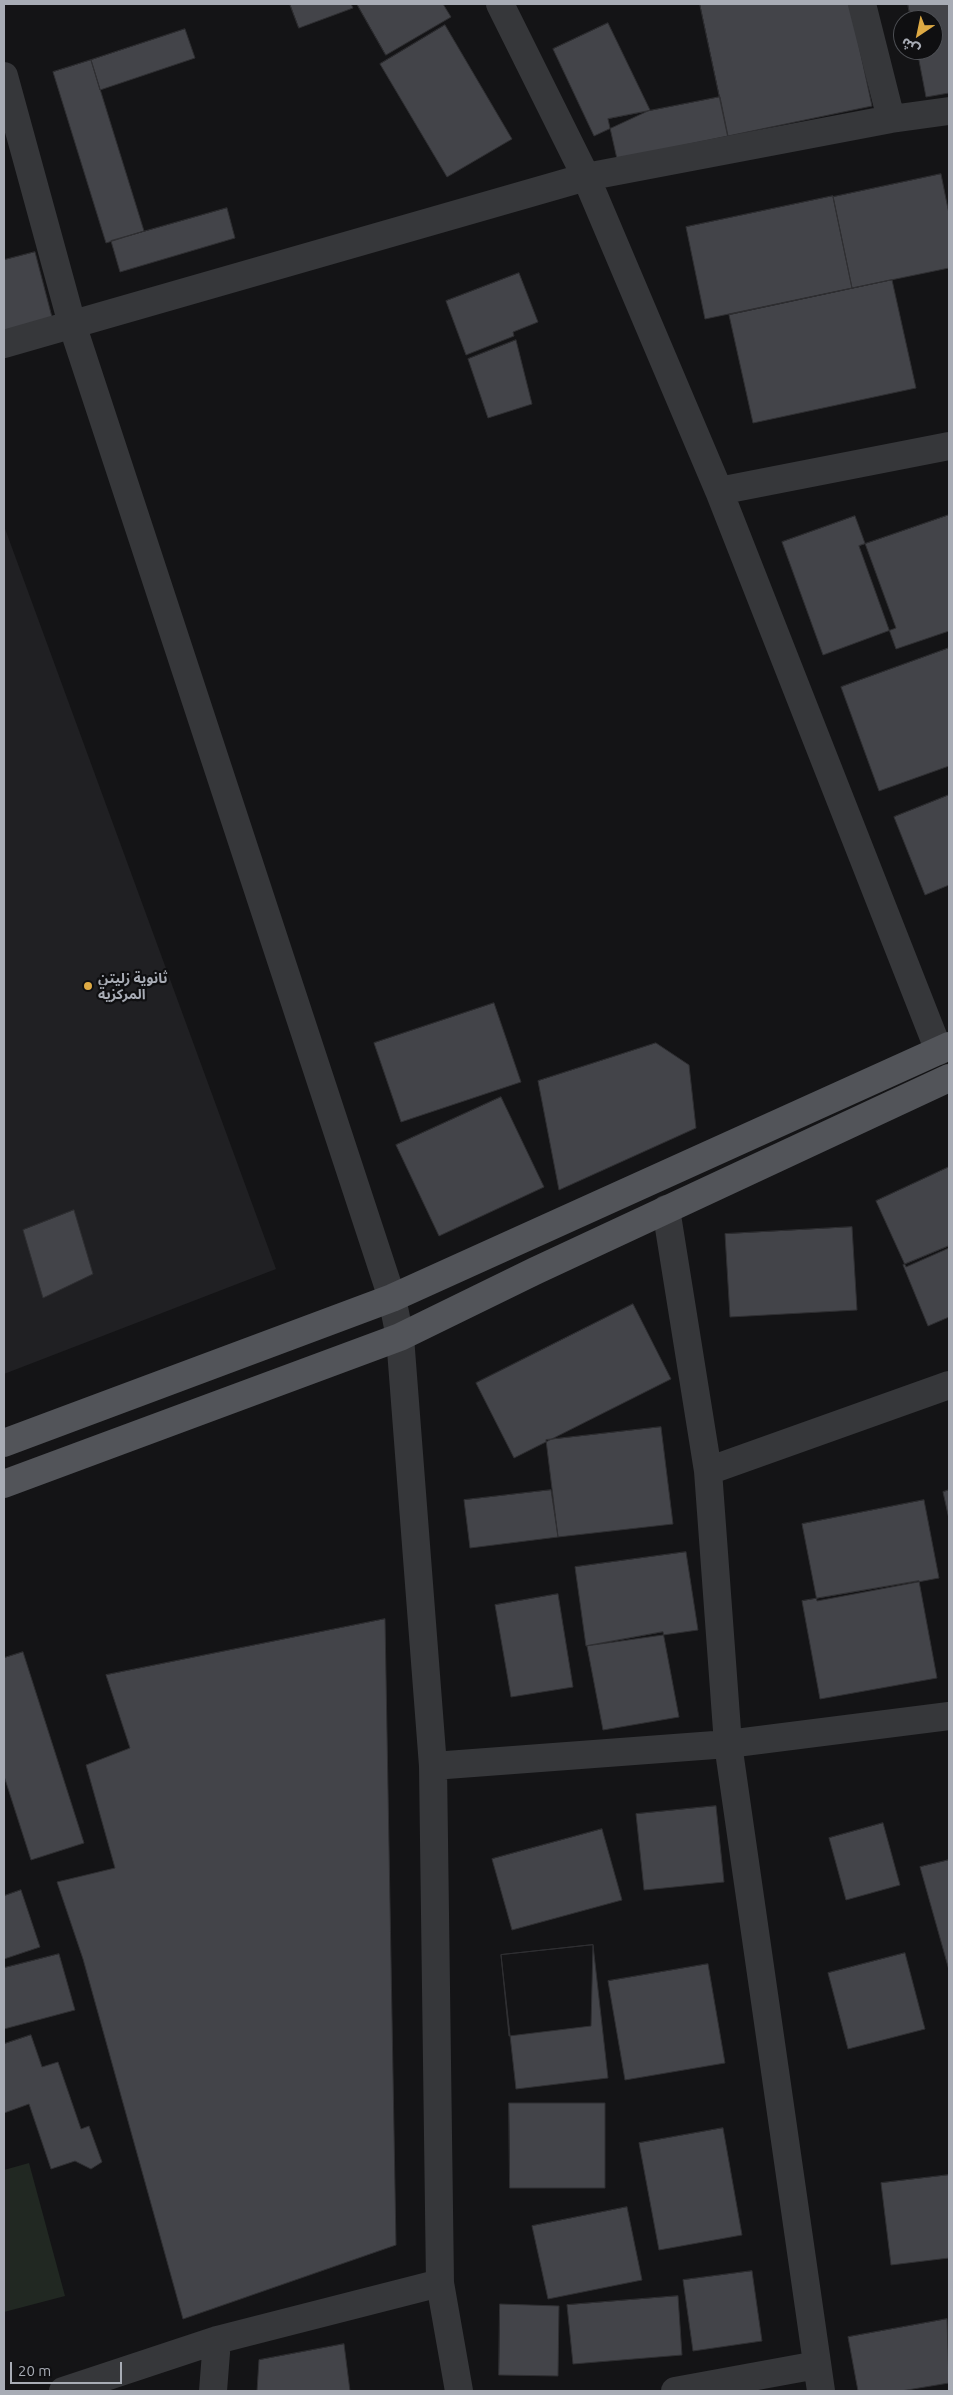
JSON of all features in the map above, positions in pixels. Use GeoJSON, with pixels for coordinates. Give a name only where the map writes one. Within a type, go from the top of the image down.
{"type":"FeatureCollection","features":[{"type":"Feature","properties":{"kind":"main road"},"geometry":{"type":"LineString","coordinates":[[4,1443],[392,1298],[944,1049]]}},
{"type":"Feature","properties":{"kind":"main road"},"geometry":{"type":"LineString","coordinates":[[4,1484],[400,1337],[949,1078]]}},
{"type":"Feature","properties":{"kind":"street"},"geometry":{"type":"LineString","coordinates":[[500,4],[586,177],[719,491],[944,1049]]}},
{"type":"Feature","properties":{"kind":"street"},"geometry":{"type":"LineString","coordinates":[[862,4],[891,119]]}},
{"type":"Feature","properties":{"kind":"street"},"geometry":{"type":"LineString","coordinates":[[4,76],[72,324],[392,1298],[400,1337],[433,1766],[440,2283],[459,2391]]}},
{"type":"Feature","properties":{"kind":"street"},"geometry":{"type":"LineString","coordinates":[[4,344],[586,177],[891,119],[949,111]]}},
{"type":"Feature","properties":{"kind":"street"},"geometry":{"type":"LineString","coordinates":[[719,491],[949,446]]}},
{"type":"Feature","properties":{"kind":"street"},"geometry":{"type":"LineString","coordinates":[[666,1210],[708,1471],[728,1744],[821,2391]]}},
{"type":"Feature","properties":{"kind":"street"},"geometry":{"type":"LineString","coordinates":[[708,1471],[949,1385]]}},
{"type":"Feature","properties":{"kind":"street"},"geometry":{"type":"LineString","coordinates":[[433,1766],[728,1744],[949,1716]]}},
{"type":"Feature","properties":{"kind":"street"},"geometry":{"type":"LineString","coordinates":[[63,2391],[217,2340],[440,2283]]}},
{"type":"Feature","properties":{"kind":"street"},"geometry":{"type":"LineString","coordinates":[[213,2391],[217,2340]]}},
{"type":"Feature","properties":{"kind":"street"},"geometry":{"type":"LineString","coordinates":[[675,2391],[817,2365]]}},
{"type":"Feature","properties":{"kind":"shaded area","name":"ثانوية زليتن المركزية"},"geometry":{"type":"Polygon","coordinates":[[[4,526],[276,1269],[4,1374],[4,526]]]}},
{"type":"Feature","properties":{"kind":"shaded area"},"geometry":{"type":"Polygon","coordinates":[[[29,2163],[65,2296],[4,2312],[4,2170],[29,2163]]]}},
{"type":"Feature","properties":{"kind":"building"},"geometry":{"type":"Polygon","coordinates":[[[290,4],[351,4],[353,8],[299,28],[290,4]]]}},
{"type":"Feature","properties":{"kind":"building"},"geometry":{"type":"Polygon","coordinates":[[[357,4],[443,4],[451,17],[386,55],[357,4]]]}},
{"type":"Feature","properties":{"kind":"building"},"geometry":{"type":"Polygon","coordinates":[[[700,4],[850,4],[872,106],[728,136],[700,4]]]}},
{"type":"Feature","properties":{"kind":"building"},"geometry":{"type":"Polygon","coordinates":[[[908,4],[949,4],[949,93],[926,97],[919,60],[943,60],[943,10],[909,10],[908,4]]]}},
{"type":"Feature","properties":{"kind":"building"},"geometry":{"type":"Polygon","coordinates":[[[608,23],[650,110],[594,136],[553,49],[608,23]]]}},
{"type":"Feature","properties":{"kind":"building"},"geometry":{"type":"Polygon","coordinates":[[[445,25],[512,139],[447,177],[380,64],[445,25]]]}},
{"type":"Feature","properties":{"kind":"building"},"geometry":{"type":"Polygon","coordinates":[[[185,29],[195,58],[100,90],[91,60],[185,29]]]}},
{"type":"Feature","properties":{"kind":"building"},"geometry":{"type":"Polygon","coordinates":[[[91,60],[144,231],[106,243],[53,72],[91,60]]]}},
{"type":"Feature","properties":{"kind":"building"},"geometry":{"type":"Polygon","coordinates":[[[720,97],[728,136],[617,159],[608,119],[720,97]]]}},
{"type":"Feature","properties":{"kind":"building"},"geometry":{"type":"Polygon","coordinates":[[[941,174],[949,214],[949,268],[852,288],[833,197],[941,174]]]}},
{"type":"Feature","properties":{"kind":"building"},"geometry":{"type":"Polygon","coordinates":[[[833,196],[852,288],[705,319],[686,227],[833,196]]]}},
{"type":"Feature","properties":{"kind":"building"},"geometry":{"type":"Polygon","coordinates":[[[227,208],[235,238],[120,272],[111,241],[227,208]]]}},
{"type":"Feature","properties":{"kind":"building"},"geometry":{"type":"Polygon","coordinates":[[[35,252],[53,321],[4,333],[4,260],[35,252]]]}},
{"type":"Feature","properties":{"kind":"building"},"geometry":{"type":"Polygon","coordinates":[[[519,273],[538,322],[513,332],[514,336],[466,355],[446,301],[519,273]]]}},
{"type":"Feature","properties":{"kind":"building"},"geometry":{"type":"Polygon","coordinates":[[[892,280],[916,388],[753,423],[729,315],[892,280]]]}},
{"type":"Feature","properties":{"kind":"building"},"geometry":{"type":"Polygon","coordinates":[[[516,340],[532,404],[488,418],[468,359],[516,340]]]}},
{"type":"Feature","properties":{"kind":"building"},"geometry":{"type":"Polygon","coordinates":[[[949,515],[949,631],[896,649],[859,546],[949,515]]]}},
{"type":"Feature","properties":{"kind":"building"},"geometry":{"type":"Polygon","coordinates":[[[855,516],[896,628],[823,655],[782,542],[855,516]]]}},
{"type":"Feature","properties":{"kind":"building"},"geometry":{"type":"Polygon","coordinates":[[[949,648],[949,766],[879,791],[841,687],[949,648]]]}},
{"type":"Feature","properties":{"kind":"building"},"geometry":{"type":"Polygon","coordinates":[[[949,795],[949,885],[925,895],[894,817],[949,795]]]}},
{"type":"Feature","properties":{"kind":"building"},"geometry":{"type":"Polygon","coordinates":[[[494,1003],[521,1082],[401,1122],[374,1043],[494,1003]]]}},
{"type":"Feature","properties":{"kind":"building"},"geometry":{"type":"Polygon","coordinates":[[[656,1043],[689,1065],[696,1128],[559,1190],[538,1081],[656,1043]]]}},
{"type":"Feature","properties":{"kind":"building"},"geometry":{"type":"Polygon","coordinates":[[[501,1097],[544,1187],[439,1236],[396,1145],[501,1097]]]}},
{"type":"Feature","properties":{"kind":"building"},"geometry":{"type":"Polygon","coordinates":[[[949,1167],[949,1248],[906,1267],[876,1201],[949,1167]]]}},
{"type":"Feature","properties":{"kind":"building"},"geometry":{"type":"Polygon","coordinates":[[[74,1210],[93,1274],[43,1298],[23,1230],[74,1210]]]}},
{"type":"Feature","properties":{"kind":"building"},"geometry":{"type":"Polygon","coordinates":[[[852,1227],[857,1310],[730,1317],[725,1234],[852,1227]]]}},
{"type":"Feature","properties":{"kind":"building"},"geometry":{"type":"Polygon","coordinates":[[[949,1246],[949,1317],[928,1326],[903,1265],[949,1246]]]}},
{"type":"Feature","properties":{"kind":"building"},"geometry":{"type":"Polygon","coordinates":[[[633,1304],[671,1379],[514,1458],[476,1383],[633,1304]]]}},
{"type":"Feature","properties":{"kind":"building"},"geometry":{"type":"Polygon","coordinates":[[[661,1427],[673,1524],[558,1537],[546,1440],[661,1427]]]}},
{"type":"Feature","properties":{"kind":"building"},"geometry":{"type":"Polygon","coordinates":[[[551,1490],[558,1537],[470,1548],[464,1500],[551,1490]]]}},
{"type":"Feature","properties":{"kind":"building"},"geometry":{"type":"Polygon","coordinates":[[[949,1490],[949,1519],[943,1492],[949,1490]]]}},
{"type":"Feature","properties":{"kind":"building"},"geometry":{"type":"Polygon","coordinates":[[[924,1500],[939,1578],[817,1601],[802,1524],[924,1500]]]}},
{"type":"Feature","properties":{"kind":"building"},"geometry":{"type":"Polygon","coordinates":[[[686,1552],[698,1630],[586,1646],[575,1567],[686,1552]]]}},
{"type":"Feature","properties":{"kind":"building"},"geometry":{"type":"Polygon","coordinates":[[[919,1581],[937,1678],[820,1699],[802,1601],[919,1581]]]}},
{"type":"Feature","properties":{"kind":"building"},"geometry":{"type":"Polygon","coordinates":[[[558,1594],[573,1687],[511,1697],[495,1605],[558,1594]]]}},
{"type":"Feature","properties":{"kind":"building"},"geometry":{"type":"Polygon","coordinates":[[[385,1619],[396,2245],[183,2319],[83,1959],[57,1882],[115,1868],[86,1765],[130,1748],[106,1675],[385,1619]]]}},
{"type":"Feature","properties":{"kind":"building"},"geometry":{"type":"Polygon","coordinates":[[[663,1632],[679,1717],[603,1730],[587,1646],[663,1632]]]}},
{"type":"Feature","properties":{"kind":"building"},"geometry":{"type":"Polygon","coordinates":[[[23,1652],[84,1843],[31,1860],[4,1776],[4,1658],[23,1652]]]}},
{"type":"Feature","properties":{"kind":"building"},"geometry":{"type":"Polygon","coordinates":[[[716,1806],[724,1882],[644,1890],[636,1814],[716,1806]]]}},
{"type":"Feature","properties":{"kind":"building"},"geometry":{"type":"Polygon","coordinates":[[[883,1823],[900,1885],[846,1900],[829,1838],[883,1823]]]}},
{"type":"Feature","properties":{"kind":"building"},"geometry":{"type":"Polygon","coordinates":[[[602,1829],[622,1900],[512,1930],[492,1859],[602,1829]]]}},
{"type":"Feature","properties":{"kind":"building"},"geometry":{"type":"Polygon","coordinates":[[[949,1860],[949,1970],[920,1867],[949,1860]]]}},
{"type":"Feature","properties":{"kind":"building"},"geometry":{"type":"Polygon","coordinates":[[[21,1890],[40,1947],[4,1959],[4,1896],[21,1890]]]}},
{"type":"Feature","properties":{"kind":"building"},"geometry":{"type":"Polygon","coordinates":[[[593,1945],[591,2026],[509,2036],[501,1955],[593,1945]]]}},
{"type":"Feature","properties":{"kind":"building"},"geometry":{"type":"Polygon","coordinates":[[[593,1945],[608,2078],[516,2089],[501,1955],[593,1945]]]}},
{"type":"Feature","properties":{"kind":"building"},"geometry":{"type":"Polygon","coordinates":[[[905,1953],[925,2029],[848,2049],[828,1973],[905,1953]]]}},
{"type":"Feature","properties":{"kind":"building"},"geometry":{"type":"Polygon","coordinates":[[[59,1954],[75,2010],[4,2029],[4,1968],[59,1954]]]}},
{"type":"Feature","properties":{"kind":"building"},"geometry":{"type":"Polygon","coordinates":[[[708,1964],[725,2063],[625,2080],[608,1981],[708,1964]]]}},
{"type":"Feature","properties":{"kind":"building"},"geometry":{"type":"Polygon","coordinates":[[[31,2035],[42,2067],[58,2062],[81,2129],[89,2126],[102,2162],[91,2169],[75,2161],[51,2169],[29,2104],[4,2113],[4,2044],[31,2035]]]}},
{"type":"Feature","properties":{"kind":"building"},"geometry":{"type":"Polygon","coordinates":[[[509,2103],[605,2103],[605,2188],[510,2188],[509,2103]]]}},
{"type":"Feature","properties":{"kind":"building"},"geometry":{"type":"Polygon","coordinates":[[[723,2128],[742,2235],[659,2250],[639,2143],[723,2128]]]}},
{"type":"Feature","properties":{"kind":"building"},"geometry":{"type":"Polygon","coordinates":[[[949,2175],[949,2258],[891,2265],[881,2183],[949,2175]]]}},
{"type":"Feature","properties":{"kind":"building"},"geometry":{"type":"Polygon","coordinates":[[[627,2207],[642,2280],[548,2299],[532,2226],[627,2207]]]}},
{"type":"Feature","properties":{"kind":"building"},"geometry":{"type":"Polygon","coordinates":[[[752,2271],[762,2341],[693,2351],[683,2280],[752,2271]]]}},
{"type":"Feature","properties":{"kind":"building"},"geometry":{"type":"Polygon","coordinates":[[[678,2296],[682,2355],[573,2364],[567,2305],[678,2296]]]}},
{"type":"Feature","properties":{"kind":"building"},"geometry":{"type":"Polygon","coordinates":[[[500,2304],[559,2306],[558,2376],[499,2375],[500,2304]]]}},
{"type":"Feature","properties":{"kind":"building"},"geometry":{"type":"Polygon","coordinates":[[[947,2319],[949,2383],[901,2391],[858,2391],[848,2337],[947,2319]]]}},
{"type":"Feature","properties":{"kind":"building"},"geometry":{"type":"Polygon","coordinates":[[[344,2344],[350,2391],[257,2391],[259,2360],[344,2344]]]}},
{"type":"Feature","properties":{"kind":"place","name":"ثانوية زليتن المركزية"},"geometry":{"type":"Point","coordinates":[88,986]}}]}
